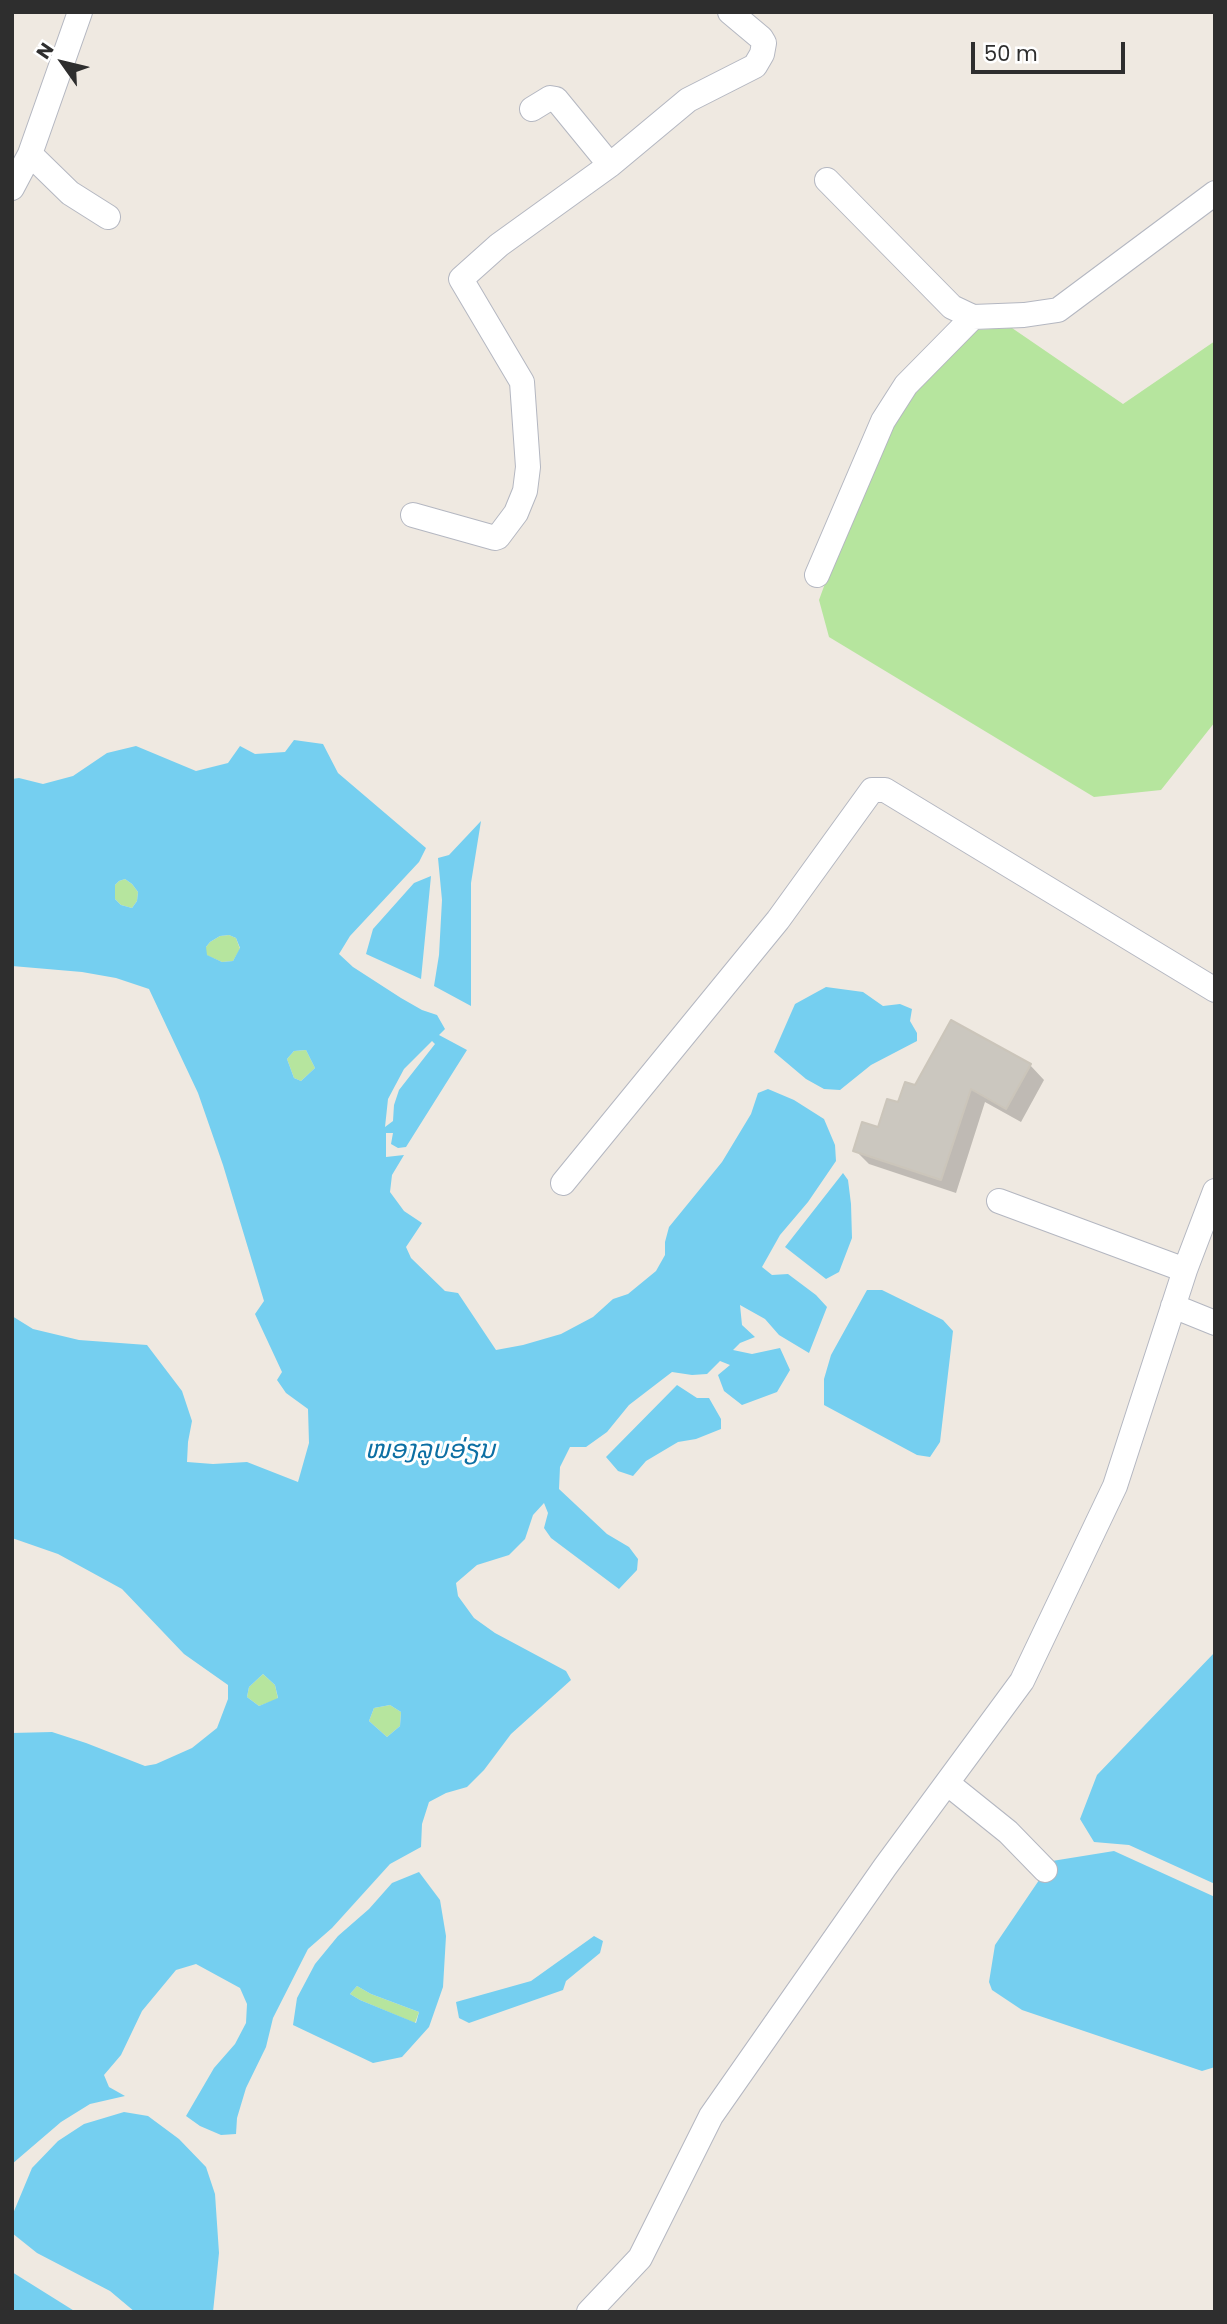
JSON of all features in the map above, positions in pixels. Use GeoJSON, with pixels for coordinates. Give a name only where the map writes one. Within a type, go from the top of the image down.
{"type":"FeatureCollection","features":[{"type":"Feature","properties":{"kind":"street"},"geometry":{"type":"LineString","coordinates":[[12,188],[30,154],[80,12]]}},
{"type":"Feature","properties":{"kind":"street"},"geometry":{"type":"LineString","coordinates":[[413,515],[495,538],[516,513],[525,491],[528,467],[522,382],[461,279],[499,245],[610,165],[688,100],[755,66],[764,49],[761,38],[730,12]]}},
{"type":"Feature","properties":{"kind":"street"},"geometry":{"type":"LineString","coordinates":[[532,109],[550,98],[556,99],[610,165]]}},
{"type":"Feature","properties":{"kind":"street"},"geometry":{"type":"LineString","coordinates":[[30,154],[70,192],[108,217]]}},
{"type":"Feature","properties":{"kind":"street"},"geometry":{"type":"LineString","coordinates":[[827,180],[952,307],[973,317],[1024,315],[1058,310],[1215,193]]}},
{"type":"Feature","properties":{"kind":"street"},"geometry":{"type":"LineString","coordinates":[[817,575],[883,421],[906,385],[973,317]]}},
{"type":"Feature","properties":{"kind":"street"},"geometry":{"type":"LineString","coordinates":[[563,1183],[778,920],[872,790],[885,790],[1215,990]]}},
{"type":"Feature","properties":{"kind":"street"},"geometry":{"type":"LineString","coordinates":[[589,2312],[640,2258],[711,2116],[1022,1681],[1115,1486],[1185,1270],[1215,1191]]}},
{"type":"Feature","properties":{"kind":"street"},"geometry":{"type":"LineString","coordinates":[[999,1200],[1185,1270]]}},
{"type":"Feature","properties":{"kind":"street"},"geometry":{"type":"LineString","coordinates":[[1173,1306],[1215,1323]]}},
{"type":"Feature","properties":{"kind":"street"},"geometry":{"type":"LineString","coordinates":[[947,1783],[1008,1832],[1045,1870]]}},
{"type":"Feature","properties":{"kind":"green space"},"geometry":{"type":"Polygon","coordinates":[[[1012,328],[1123,404],[1215,341],[1215,722],[1161,790],[1094,797],[829,637],[819,600],[858,493],[893,424],[926,374],[973,330],[1012,328]]]}},
{"type":"Feature","properties":{"kind":"green space"},"geometry":{"type":"Polygon","coordinates":[[[125,879],[138,892],[137,901],[132,908],[121,905],[115,899],[115,885],[125,879]]]}},
{"type":"Feature","properties":{"kind":"green space"},"geometry":{"type":"Polygon","coordinates":[[[229,935],[236,938],[240,949],[233,961],[222,962],[206,955],[206,947],[210,942],[220,936],[229,935]]]}},
{"type":"Feature","properties":{"kind":"green space"},"geometry":{"type":"Polygon","coordinates":[[[306,1050],[315,1068],[301,1081],[294,1078],[287,1059],[294,1051],[306,1050]]]}},
{"type":"Feature","properties":{"kind":"green space"},"geometry":{"type":"Polygon","coordinates":[[[263,1674],[275,1685],[278,1699],[259,1706],[247,1697],[249,1687],[263,1674]]]}},
{"type":"Feature","properties":{"kind":"green space"},"geometry":{"type":"Polygon","coordinates":[[[390,1705],[401,1712],[400,1726],[387,1737],[369,1721],[374,1708],[390,1705]]]}},
{"type":"Feature","properties":{"kind":"green space"},"geometry":{"type":"Polygon","coordinates":[[[357,1986],[419,2012],[415,2023],[350,1994],[357,1986]]]}},
{"type":"Feature","properties":{"kind":"water","name":"ໜອງລູບອ່ຽນ"},"geometry":{"type":"Polygon","coordinates":[[[294,740],[323,744],[338,773],[426,848],[419,862],[350,936],[339,954],[353,967],[401,998],[437,1015],[445,1029],[439,1035],[467,1050],[406,1147],[398,1148],[391,1144],[393,1133],[386,1133],[386,1157],[404,1155],[392,1175],[390,1192],[404,1211],[422,1223],[406,1247],[411,1258],[445,1291],[458,1293],[496,1350],[561,1334],[593,1317],[613,1299],[628,1294],[656,1271],[665,1255],[669,1227],[722,1162],[751,1114],[758,1093],[768,1089],[794,1100],[824,1119],[835,1145],[836,1161],[808,1202],[780,1235],[762,1267],[772,1275],[788,1274],[827,1307],[809,1353],[779,1335],[765,1319],[740,1305],[742,1325],[755,1337],[740,1343],[733,1350],[752,1354],[780,1348],[790,1370],[777,1392],[742,1405],[724,1391],[718,1375],[730,1365],[720,1361],[707,1374],[672,1372],[629,1405],[607,1432],[586,1447],[570,1447],[560,1467],[559,1489],[607,1534],[629,1547],[638,1559],[637,1570],[619,1589],[551,1538],[544,1528],[548,1513],[544,1503],[533,1515],[525,1539],[509,1555],[477,1565],[456,1583],[458,1596],[474,1618],[495,1633],[566,1671],[571,1680],[511,1734],[484,1770],[467,1787],[446,1793],[429,1802],[422,1824],[421,1847],[390,1864],[332,1928],[308,1949],[273,2018],[266,2047],[246,2088],[237,2118],[236,2134],[221,2135],[200,2126],[186,2116],[214,2068],[235,2044],[246,2023],[247,2004],[240,1988],[196,1964],[176,1970],[142,2011],[121,2055],[104,2075],[109,2087],[125,2096],[90,2104],[61,2122],[12,2164],[12,1733],[52,1732],[145,1766],[156,1764],[192,1748],[217,1728],[228,1699],[228,1685],[184,1654],[122,1589],[58,1554],[12,1538],[12,1316],[33,1329],[79,1340],[147,1345],[182,1391],[192,1421],[187,1462],[247,1462],[298,1482],[309,1443],[308,1409],[286,1393],[277,1380],[282,1372],[255,1314],[264,1301],[198,1093],[149,989],[116,978],[82,972],[12,966],[12,779],[19,778],[43,784],[73,776],[107,753],[136,746],[196,771],[228,763],[240,746],[255,754],[285,752],[294,740]],[[125,879],[115,885],[115,899],[121,905],[132,908],[137,901],[138,892],[125,879]],[[229,935],[220,936],[206,947],[207,955],[222,962],[233,961],[240,948],[236,938],[229,935]],[[432,1041],[404,1069],[388,1099],[385,1127],[393,1121],[399,1090],[435,1044],[432,1041]],[[306,1050],[294,1051],[287,1059],[294,1078],[301,1081],[315,1068],[306,1050]],[[263,1674],[249,1687],[247,1697],[259,1706],[278,1698],[275,1685],[263,1674]],[[390,1705],[374,1708],[369,1721],[387,1737],[400,1726],[401,1712],[390,1705]]]}},
{"type":"Feature","properties":{"kind":"water"},"geometry":{"type":"Polygon","coordinates":[[[481,821],[471,883],[471,1006],[434,986],[439,955],[442,900],[438,858],[449,855],[481,821]]]}},
{"type":"Feature","properties":{"kind":"water"},"geometry":{"type":"Polygon","coordinates":[[[431,876],[421,979],[366,954],[373,929],[414,883],[431,876]]]}},
{"type":"Feature","properties":{"kind":"water"},"geometry":{"type":"Polygon","coordinates":[[[826,987],[863,992],[883,1006],[900,1004],[912,1009],[910,1021],[917,1033],[917,1041],[871,1065],[840,1090],[824,1089],[806,1079],[774,1052],[795,1004],[826,987]]]}},
{"type":"Feature","properties":{"kind":"water"},"geometry":{"type":"Polygon","coordinates":[[[843,1173],[848,1180],[852,1238],[839,1272],[826,1279],[785,1247],[843,1173]]]}},
{"type":"Feature","properties":{"kind":"water"},"geometry":{"type":"Polygon","coordinates":[[[867,1290],[882,1290],[943,1320],[953,1331],[940,1442],[930,1457],[917,1455],[824,1405],[824,1379],[831,1355],[867,1290]]]}},
{"type":"Feature","properties":{"kind":"water"},"geometry":{"type":"Polygon","coordinates":[[[677,1385],[697,1398],[709,1398],[721,1419],[721,1429],[696,1439],[678,1442],[646,1461],[633,1476],[618,1471],[606,1457],[677,1385]]]}},
{"type":"Feature","properties":{"kind":"water"},"geometry":{"type":"Polygon","coordinates":[[[1215,1652],[1215,1884],[1129,1845],[1094,1842],[1080,1819],[1097,1775],[1215,1652]]]}},
{"type":"Feature","properties":{"kind":"water"},"geometry":{"type":"Polygon","coordinates":[[[1114,1851],[1215,1897],[1215,2067],[1202,2071],[1022,2010],[992,1990],[989,1982],[995,1945],[1052,1861],[1114,1851]]]}},
{"type":"Feature","properties":{"kind":"water"},"geometry":{"type":"Polygon","coordinates":[[[419,1872],[440,1900],[446,1936],[443,1987],[429,2027],[402,2057],[373,2063],[293,2025],[297,1998],[315,1964],[338,1936],[369,1909],[392,1883],[419,1872]],[[357,1986],[350,1994],[416,2023],[419,2012],[357,1986]]]}},
{"type":"Feature","properties":{"kind":"water"},"geometry":{"type":"Polygon","coordinates":[[[594,1936],[603,1941],[600,1953],[566,1981],[563,1990],[469,2023],[459,2018],[456,2002],[531,1981],[594,1936]]]}},
{"type":"Feature","properties":{"kind":"water"},"geometry":{"type":"Polygon","coordinates":[[[124,2112],[148,2116],[179,2139],[206,2167],[215,2194],[219,2253],[213,2312],[135,2312],[110,2291],[37,2253],[12,2233],[12,2216],[32,2168],[58,2141],[84,2124],[124,2112]]]}},
{"type":"Feature","properties":{"kind":"water"},"geometry":{"type":"Polygon","coordinates":[[[12,2272],[76,2312],[12,2312],[12,2272]]]}},
{"type":"Feature","properties":{"kind":"building"},"geometry":{"type":"Polygon","coordinates":[[[951,1020],[1031,1064],[1006,1109],[971,1089],[941,1180],[853,1151],[862,1122],[878,1127],[887,1099],[898,1102],[905,1082],[915,1085],[951,1020]]]}}]}
